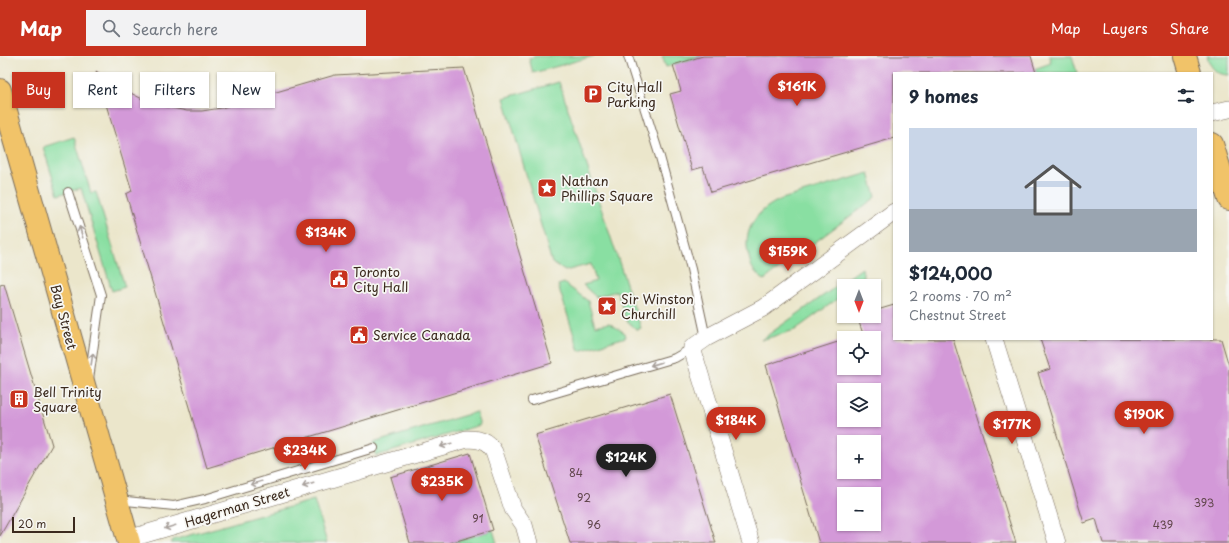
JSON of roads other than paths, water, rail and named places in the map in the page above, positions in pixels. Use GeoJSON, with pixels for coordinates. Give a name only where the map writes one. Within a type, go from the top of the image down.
{"type":"FeatureCollection","features":[{"type":"Feature","properties":{"kind":"main road"},"geometry":{"type":"LineString","coordinates":[[1185,56],[1190,72]]}},
{"type":"Feature","properties":{"kind":"main road","name":"Bay Street"},"geometry":{"type":"LineString","coordinates":[[0,90],[86,397],[129,541]]}},
{"type":"Feature","properties":{"kind":"main road"},"geometry":{"type":"LineString","coordinates":[[1213,147],[1229,199]]}},
{"type":"Feature","properties":{"kind":"street"},"geometry":{"type":"LineString","coordinates":[[1213,114],[1229,108]]}},
{"type":"Feature","properties":{"kind":"street"},"geometry":{"type":"LineString","coordinates":[[751,543],[692,348],[706,338],[763,308],[893,213]]}},
{"type":"Feature","properties":{"kind":"street"},"geometry":{"type":"LineString","coordinates":[[994,340],[1056,543]]}},
{"type":"Feature","properties":{"kind":"street","name":"Hagerman Street"},"geometry":{"type":"LineString","coordinates":[[129,541],[467,439],[484,441],[494,452],[513,509],[524,525],[529,543]]}},
{"type":"Feature","properties":{"kind":"lane"},"geometry":{"type":"LineString","coordinates":[[628,56],[660,157],[686,254],[706,338]]}},
{"type":"Feature","properties":{"kind":"lane"},"geometry":{"type":"LineString","coordinates":[[68,192],[101,295],[86,397]]}},
{"type":"Feature","properties":{"kind":"lane"},"geometry":{"type":"LineString","coordinates":[[532,400],[675,358],[692,348]]}},
{"type":"Feature","properties":{"kind":"lane"},"geometry":{"type":"LineString","coordinates":[[116,500],[174,506],[184,504],[374,448]]}},
{"type":"Feature","properties":{"kind":"place","name":"City Hall Parking"},"geometry":{"type":"Point","coordinates":[593,94]}},
{"type":"Feature","properties":{"kind":"place","name":"Nathan Phillips Square"},"geometry":{"type":"Point","coordinates":[547,188]}},
{"type":"Feature","properties":{"kind":"place","name":"Toronto City Hall"},"geometry":{"type":"Point","coordinates":[339,279]}},
{"type":"Feature","properties":{"kind":"place","name":"Sir Winston Churchill"},"geometry":{"type":"Point","coordinates":[607,306]}},
{"type":"Feature","properties":{"kind":"place","name":"Service Canada"},"geometry":{"type":"Point","coordinates":[359,335]}},
{"type":"Feature","properties":{"kind":"place","name":"Bell Trinity Square"},"geometry":{"type":"Point","coordinates":[19,399]}}]}
